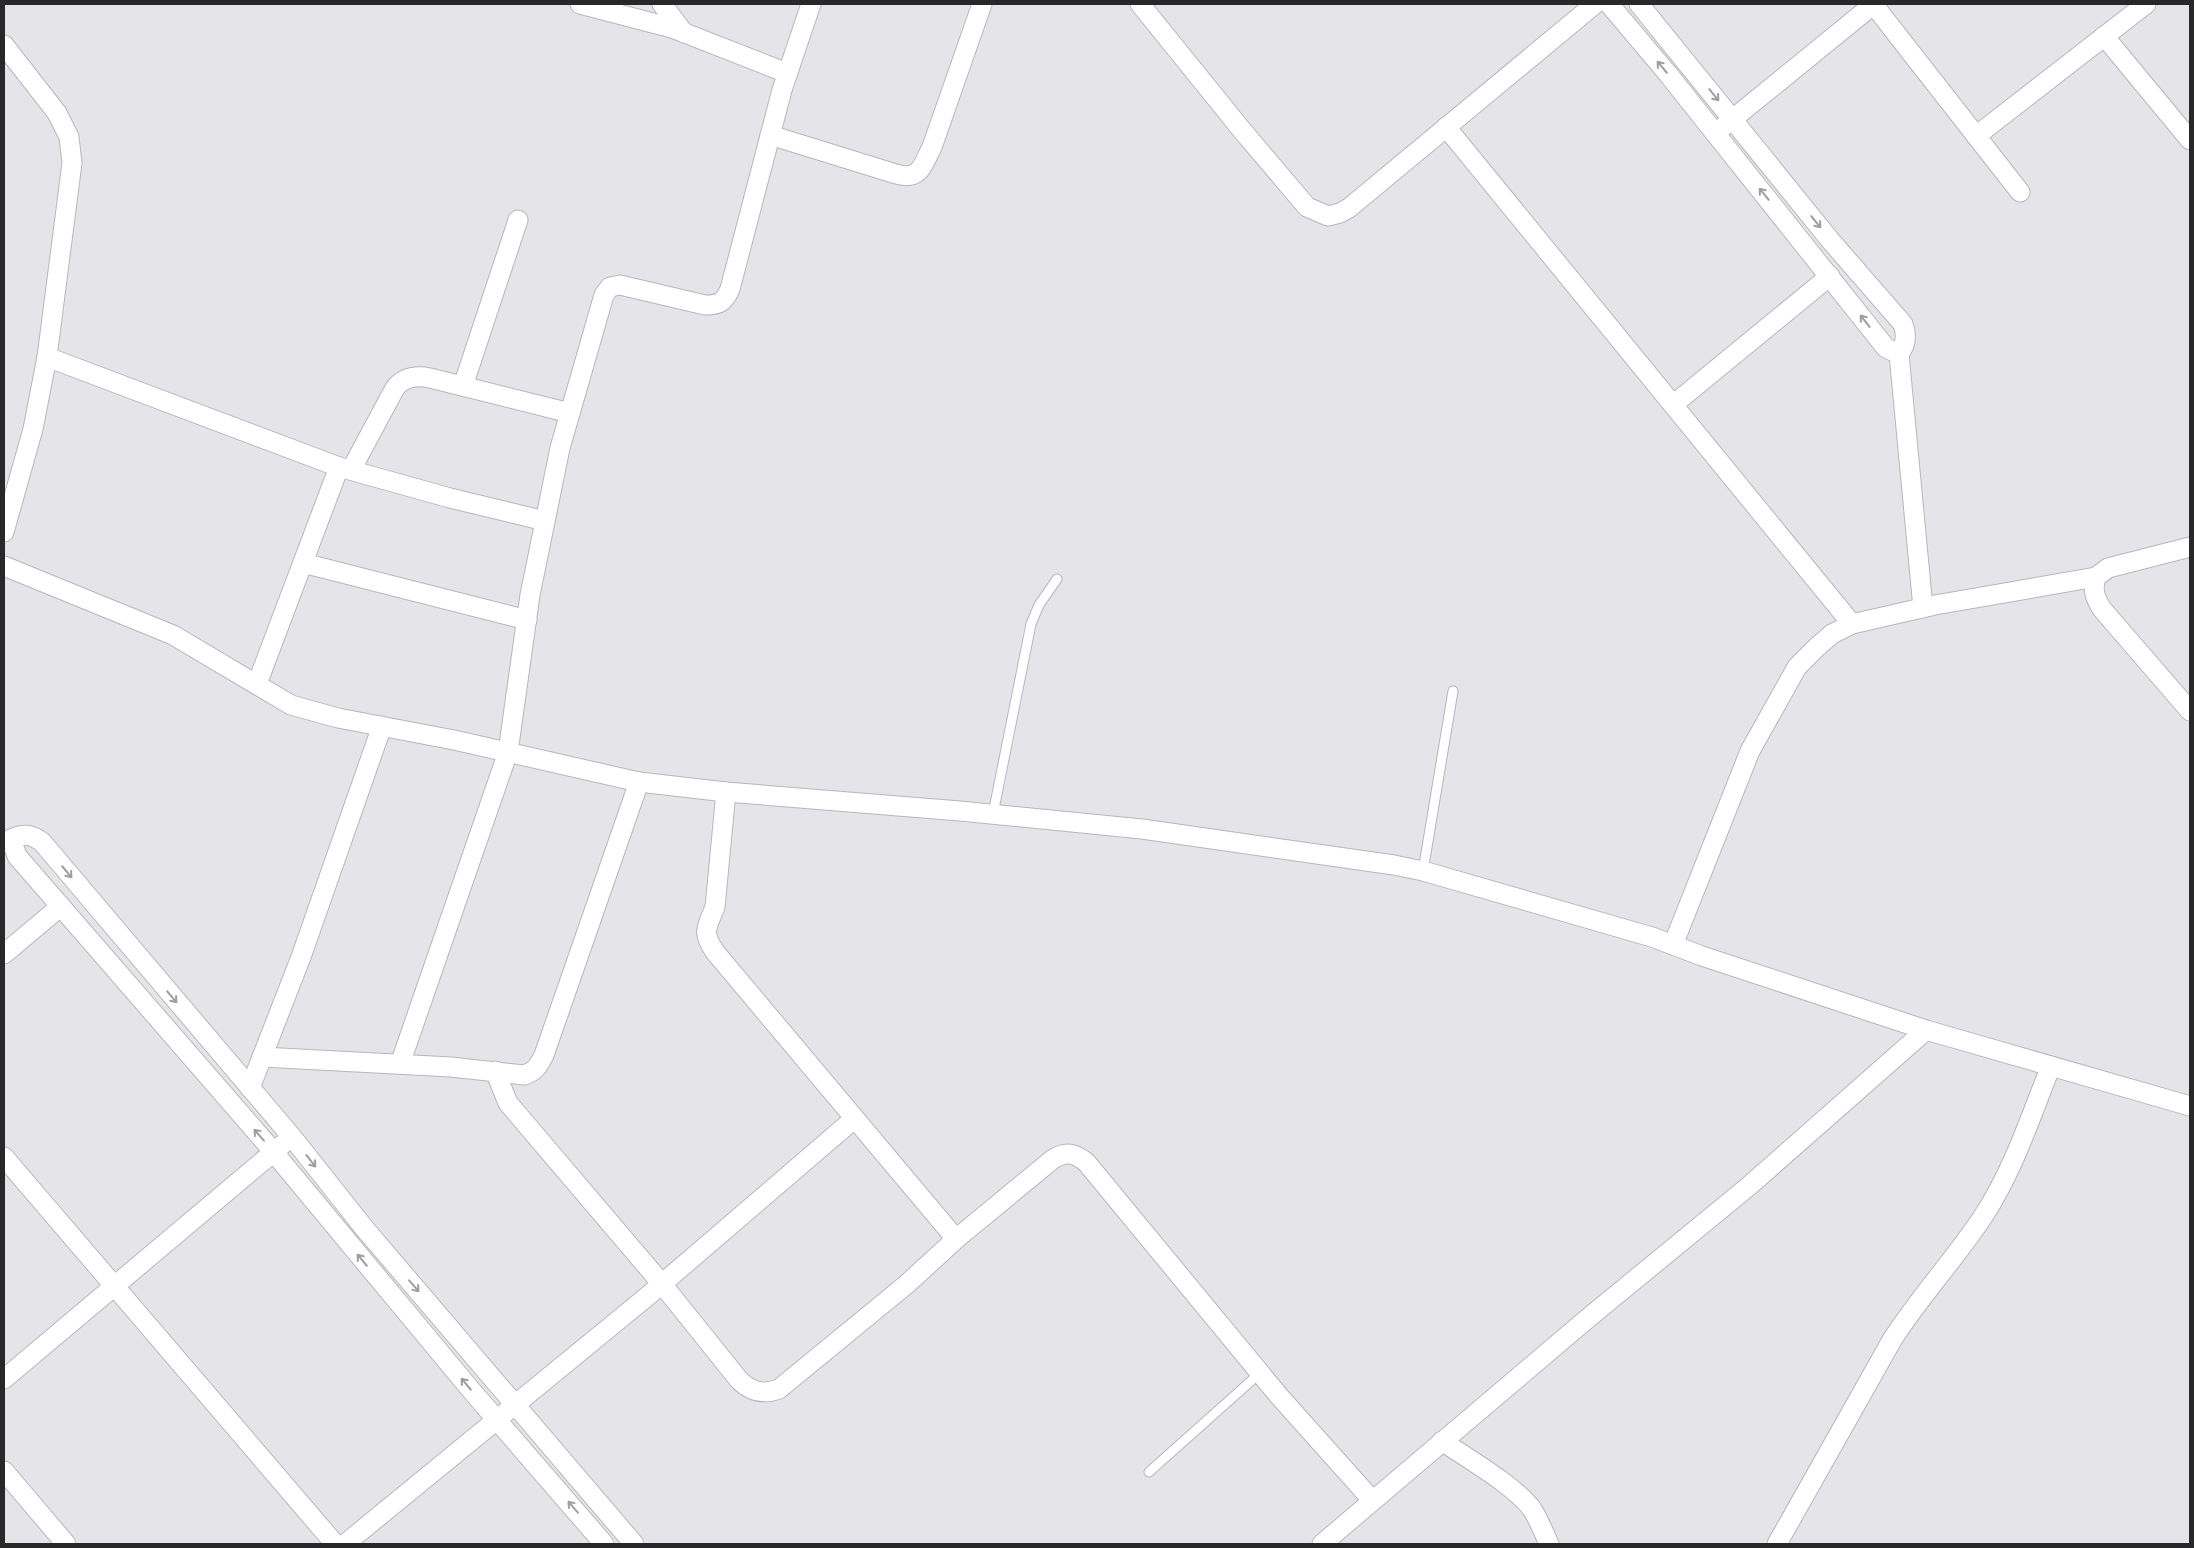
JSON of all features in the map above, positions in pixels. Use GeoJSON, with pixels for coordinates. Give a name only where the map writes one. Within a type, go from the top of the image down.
{"type":"FeatureCollection","features":[{"type":"Feature","properties":{"kind":"street"},"geometry":{"type":"LineString","coordinates":[[580,4],[659,24],[787,74]]}},
{"type":"Feature","properties":{"kind":"street"},"geometry":{"type":"LineString","coordinates":[[662,4],[684,33]]}},
{"type":"Feature","properties":{"kind":"street"},"geometry":{"type":"LineString","coordinates":[[400,1064],[508,752],[527,620],[560,448],[604,295],[610,287],[620,285],[705,304],[717,305],[723,302],[730,289],[787,74],[811,4]]}},
{"type":"Feature","properties":{"kind":"street"},"geometry":{"type":"LineString","coordinates":[[770,135],[907,178],[914,175],[922,166],[932,147],[982,4]]}},
{"type":"Feature","properties":{"kind":"street"},"geometry":{"type":"LineString","coordinates":[[1140,4],[1240,130],[1307,206],[1318,213],[1328,216],[1340,214],[1349,208],[1595,4]]}},
{"type":"Feature","properties":{"kind":"street"},"geometry":{"type":"LineString","coordinates":[[1609,4],[1668,74],[1886,348],[1899,354]]}},
{"type":"Feature","properties":{"kind":"street"},"geometry":{"type":"LineString","coordinates":[[1639,4],[1830,240],[1895,314],[1906,331],[1904,348],[1899,354],[1923,608]]}},
{"type":"Feature","properties":{"kind":"street"},"geometry":{"type":"LineString","coordinates":[[1715,134],[1873,4],[2020,192]]}},
{"type":"Feature","properties":{"kind":"street"},"geometry":{"type":"LineString","coordinates":[[1976,136],[2146,4]]}},
{"type":"Feature","properties":{"kind":"street"},"geometry":{"type":"LineString","coordinates":[[2104,36],[2190,140]]}},
{"type":"Feature","properties":{"kind":"street"},"geometry":{"type":"LineString","coordinates":[[4,45],[57,113],[69,137],[72,163],[47,357],[33,429],[4,532]]}},
{"type":"Feature","properties":{"kind":"street"},"geometry":{"type":"LineString","coordinates":[[1446,127],[1852,624]]}},
{"type":"Feature","properties":{"kind":"street"},"geometry":{"type":"LineString","coordinates":[[463,386],[518,220]]}},
{"type":"Feature","properties":{"kind":"street"},"geometry":{"type":"LineString","coordinates":[[1674,404],[1830,276]]}},
{"type":"Feature","properties":{"kind":"street"},"geometry":{"type":"LineString","coordinates":[[47,357],[345,468],[450,498],[545,521]]}},
{"type":"Feature","properties":{"kind":"street"},"geometry":{"type":"LineString","coordinates":[[257,684],[303,564],[345,468],[400,381],[419,376],[570,414]]}},
{"type":"Feature","properties":{"kind":"street"},"geometry":{"type":"LineString","coordinates":[[1673,945],[1750,751],[1768,716],[1798,666],[1832,634],[1852,624],[1923,608],[2096,576],[2108,568],[2190,547]]}},
{"type":"Feature","properties":{"kind":"street"},"geometry":{"type":"LineString","coordinates":[[303,564],[527,620]]}},
{"type":"Feature","properties":{"kind":"street"},"geometry":{"type":"LineString","coordinates":[[4,566],[173,635],[291,704],[338,718],[508,752],[639,782],[726,792],[993,814],[1142,829],[1394,865],[1423,871],[1510,894],[1673,945],[1926,1030],[2190,1106]]}},
{"type":"Feature","properties":{"kind":"street"},"geometry":{"type":"LineString","coordinates":[[2096,576],[2094,594],[2102,609],[2190,711]]}},
{"type":"Feature","properties":{"kind":"street"},"geometry":{"type":"LineString","coordinates":[[250,1088],[301,956],[382,726]]}},
{"type":"Feature","properties":{"kind":"street"},"geometry":{"type":"LineString","coordinates":[[262,1057],[400,1064],[524,1075],[532,1073],[542,1060],[639,782]]}},
{"type":"Feature","properties":{"kind":"street"},"geometry":{"type":"LineString","coordinates":[[726,792],[715,907],[707,923],[705,931],[707,938],[715,952],[956,1239]]}},
{"type":"Feature","properties":{"kind":"street"},"geometry":{"type":"LineString","coordinates":[[604,1544],[497,1420],[273,1153],[17,856],[7,839],[21,834],[34,837],[42,842],[292,1137],[366,1229],[634,1544]]}},
{"type":"Feature","properties":{"kind":"street"},"geometry":{"type":"LineString","coordinates":[[4,954],[61,906]]}},
{"type":"Feature","properties":{"kind":"street"},"geometry":{"type":"LineString","coordinates":[[1322,1544],[1442,1441],[1749,1186],[1926,1030]]}},
{"type":"Feature","properties":{"kind":"street"},"geometry":{"type":"LineString","coordinates":[[1777,1544],[1892,1340],[1908,1315],[1984,1216],[2000,1189],[2051,1066]]}},
{"type":"Feature","properties":{"kind":"street"},"geometry":{"type":"LineString","coordinates":[[495,1071],[508,1103],[662,1284],[739,1380],[748,1388],[759,1392],[770,1392],[779,1389],[907,1284],[956,1239],[1053,1159],[1061,1154],[1070,1153],[1079,1156],[1086,1162],[1260,1373],[1372,1500]]}},
{"type":"Feature","properties":{"kind":"street"},"geometry":{"type":"LineString","coordinates":[[345,1544],[662,1284],[854,1119]]}},
{"type":"Feature","properties":{"kind":"street"},"geometry":{"type":"LineString","coordinates":[[4,1379],[292,1137]]}},
{"type":"Feature","properties":{"kind":"street"},"geometry":{"type":"LineString","coordinates":[[4,1157],[335,1544]]}},
{"type":"Feature","properties":{"kind":"street"},"geometry":{"type":"LineString","coordinates":[[1442,1441],[1526,1502],[1550,1544]]}},
{"type":"Feature","properties":{"kind":"street"},"geometry":{"type":"LineString","coordinates":[[4,1471],[66,1544]]}},
{"type":"Feature","properties":{"kind":"lane"},"geometry":{"type":"LineString","coordinates":[[993,814],[1031,624],[1039,605],[1057,579]]}},
{"type":"Feature","properties":{"kind":"lane"},"geometry":{"type":"LineString","coordinates":[[1423,871],[1453,691]]}},
{"type":"Feature","properties":{"kind":"lane"},"geometry":{"type":"LineString","coordinates":[[1149,1472],[1260,1373]]}}]}
